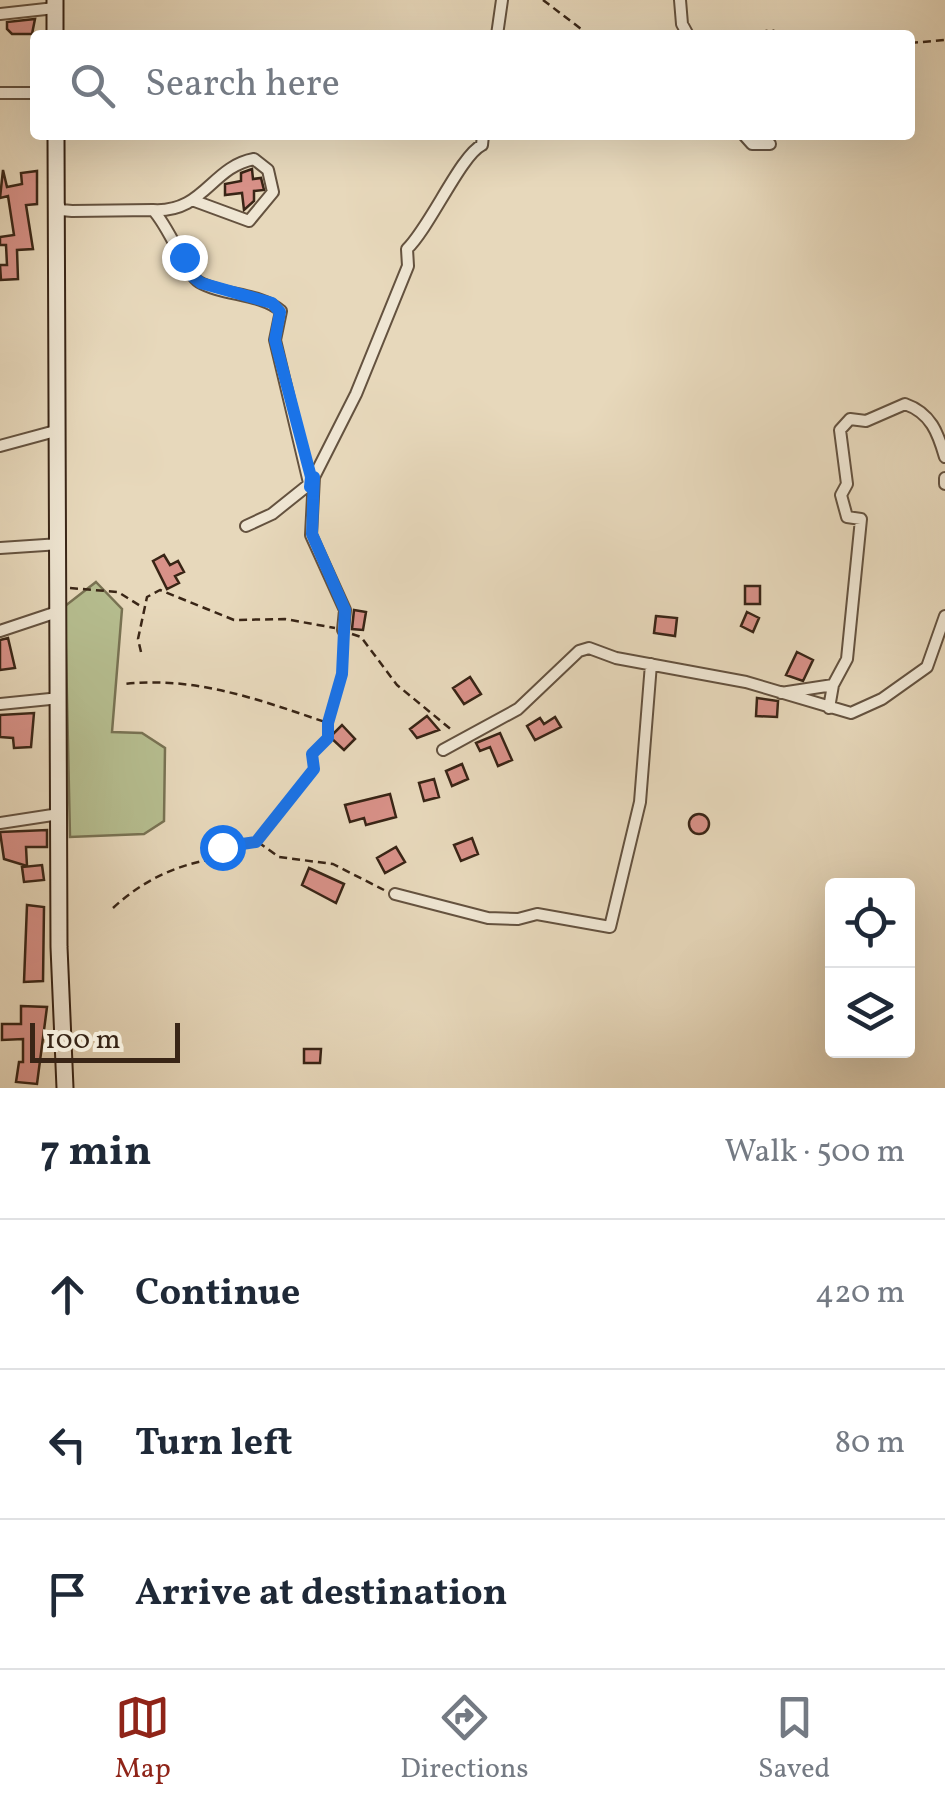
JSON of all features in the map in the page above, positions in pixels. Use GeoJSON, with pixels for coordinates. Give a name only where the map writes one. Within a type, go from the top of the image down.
{"type":"FeatureCollection","features":[{"type":"Feature","properties":{"kind":"main road"},"geometry":{"type":"LineString","coordinates":[[55,4],[55,30]]}},
{"type":"Feature","properties":{"kind":"main road"},"geometry":{"type":"LineString","coordinates":[[56,140],[64,1088]]}},
{"type":"Feature","properties":{"kind":"street"},"geometry":{"type":"LineString","coordinates":[[498,30],[502,0]]}},
{"type":"Feature","properties":{"kind":"street"},"geometry":{"type":"LineString","coordinates":[[680,0],[685,30]]}},
{"type":"Feature","properties":{"kind":"street"},"geometry":{"type":"LineString","coordinates":[[0,14],[55,4]]}},
{"type":"Feature","properties":{"kind":"street"},"geometry":{"type":"LineString","coordinates":[[0,93],[30,93]]}},
{"type":"Feature","properties":{"kind":"street"},"geometry":{"type":"LineString","coordinates":[[246,526],[312,482],[356,394],[408,266],[407,249],[455,183],[470,151],[482,145],[482,140]]}},
{"type":"Feature","properties":{"kind":"street"},"geometry":{"type":"LineString","coordinates":[[748,140],[752,144],[770,144]]}},
{"type":"Feature","properties":{"kind":"street"},"geometry":{"type":"LineString","coordinates":[[58,202],[61,210],[168,211],[208,190],[231,163],[254,159],[268,170],[272,192],[249,221],[192,200]]}},
{"type":"Feature","properties":{"kind":"street"},"geometry":{"type":"LineString","coordinates":[[153,210],[174,235],[187,272],[201,283],[272,303],[280,312],[275,340],[312,482],[312,534],[345,610],[343,630]]}},
{"type":"Feature","properties":{"kind":"street"},"geometry":{"type":"LineString","coordinates":[[829,708],[833,685],[847,658],[860,518],[847,516],[841,495],[847,484],[840,430],[850,419],[866,421],[906,404],[926,417],[938,432],[945,457]]}},
{"type":"Feature","properties":{"kind":"street"},"geometry":{"type":"LineString","coordinates":[[0,446],[60,430]]}},
{"type":"Feature","properties":{"kind":"street"},"geometry":{"type":"LineString","coordinates":[[0,548],[60,544]]}},
{"type":"Feature","properties":{"kind":"street"},"geometry":{"type":"LineString","coordinates":[[0,631],[60,611]]}},
{"type":"Feature","properties":{"kind":"street"},"geometry":{"type":"LineString","coordinates":[[443,750],[518,708],[579,651],[590,648],[852,713],[927,668],[945,616]]}},
{"type":"Feature","properties":{"kind":"street"},"geometry":{"type":"LineString","coordinates":[[395,894],[488,918],[537,914],[610,927],[640,802],[650,664]]}},
{"type":"Feature","properties":{"kind":"street"},"geometry":{"type":"LineString","coordinates":[[780,693],[833,685]]}},
{"type":"Feature","properties":{"kind":"street"},"geometry":{"type":"LineString","coordinates":[[0,704],[61,698]]}},
{"type":"Feature","properties":{"kind":"street"},"geometry":{"type":"LineString","coordinates":[[0,822],[59,814]]}},
{"type":"Feature","properties":{"kind":"path"},"geometry":{"type":"LineString","coordinates":[[543,0],[582,30]]}},
{"type":"Feature","properties":{"kind":"path"},"geometry":{"type":"LineString","coordinates":[[915,43],[945,40]]}},
{"type":"Feature","properties":{"kind":"path"},"geometry":{"type":"LineString","coordinates":[[60,585],[80,591],[118,592],[144,608]]}},
{"type":"Feature","properties":{"kind":"path"},"geometry":{"type":"LineString","coordinates":[[141,652],[146,598],[160,590],[234,620],[286,620],[343,630],[361,637],[397,685],[463,739]]}},
{"type":"Feature","properties":{"kind":"path"},"geometry":{"type":"LineString","coordinates":[[256,842],[314,769],[312,754],[328,738],[328,723],[342,674],[343,630]]}},
{"type":"Feature","properties":{"kind":"path"},"geometry":{"type":"LineString","coordinates":[[125,684],[163,680],[205,685],[328,723]]}},
{"type":"Feature","properties":{"kind":"path"},"geometry":{"type":"LineString","coordinates":[[113,908],[158,876],[190,862],[216,858],[222,847],[237,842],[256,842],[279,856],[333,864],[395,894]]}},
{"type":"Feature","properties":{"kind":"green space"},"geometry":{"type":"Polygon","coordinates":[[[96,582],[122,609],[112,732],[142,733],[165,748],[164,821],[144,834],[70,837],[65,606],[96,582]]]}},
{"type":"Feature","properties":{"kind":"building"},"geometry":{"type":"Polygon","coordinates":[[[35,19],[30,34],[12,34],[7,22],[35,19]]]}},
{"type":"Feature","properties":{"kind":"building"},"geometry":{"type":"Polygon","coordinates":[[[252,169],[253,179],[261,178],[264,190],[254,191],[254,201],[244,210],[242,193],[225,195],[225,184],[241,181],[241,173],[252,169]]]}},
{"type":"Feature","properties":{"kind":"building"},"geometry":{"type":"Polygon","coordinates":[[[3,170],[7,187],[22,184],[21,173],[37,171],[37,204],[26,205],[33,249],[17,250],[18,279],[1,280],[0,265],[7,265],[6,245],[0,245],[0,237],[14,235],[8,196],[0,198],[3,170]]]}},
{"type":"Feature","properties":{"kind":"building"},"geometry":{"type":"Polygon","coordinates":[[[164,555],[170,565],[178,561],[184,572],[175,576],[179,583],[167,589],[153,561],[164,555]]]}},
{"type":"Feature","properties":{"kind":"building"},"geometry":{"type":"Polygon","coordinates":[[[745,586],[760,586],[760,604],[745,604],[745,586]]]}},
{"type":"Feature","properties":{"kind":"building"},"geometry":{"type":"Polygon","coordinates":[[[354,610],[366,612],[363,630],[352,629],[354,610]]]}},
{"type":"Feature","properties":{"kind":"building"},"geometry":{"type":"Polygon","coordinates":[[[747,612],[759,618],[753,632],[741,626],[747,612]]]}},
{"type":"Feature","properties":{"kind":"building"},"geometry":{"type":"Polygon","coordinates":[[[656,616],[677,618],[675,636],[654,633],[656,616]]]}},
{"type":"Feature","properties":{"kind":"building"},"geometry":{"type":"Polygon","coordinates":[[[8,638],[15,668],[0,670],[0,640],[8,638]]]}},
{"type":"Feature","properties":{"kind":"building"},"geometry":{"type":"Polygon","coordinates":[[[797,652],[813,660],[803,681],[786,675],[797,652]]]}},
{"type":"Feature","properties":{"kind":"building"},"geometry":{"type":"Polygon","coordinates":[[[470,677],[481,694],[464,704],[453,688],[470,677]]]}},
{"type":"Feature","properties":{"kind":"building"},"geometry":{"type":"Polygon","coordinates":[[[757,698],[778,701],[777,717],[756,716],[757,698]]]}},
{"type":"Feature","properties":{"kind":"building"},"geometry":{"type":"Polygon","coordinates":[[[34,713],[31,747],[14,748],[13,738],[0,737],[0,715],[34,713]]]}},
{"type":"Feature","properties":{"kind":"building"},"geometry":{"type":"Polygon","coordinates":[[[427,716],[439,730],[417,738],[410,729],[427,716]]]}},
{"type":"Feature","properties":{"kind":"building"},"geometry":{"type":"Polygon","coordinates":[[[555,717],[561,727],[535,740],[527,726],[540,718],[544,724],[555,717]]]}},
{"type":"Feature","properties":{"kind":"building"},"geometry":{"type":"Polygon","coordinates":[[[342,725],[355,739],[344,750],[330,737],[342,725]]]}},
{"type":"Feature","properties":{"kind":"building"},"geometry":{"type":"Polygon","coordinates":[[[500,733],[512,760],[498,766],[490,747],[480,751],[476,743],[500,733]]]}},
{"type":"Feature","properties":{"kind":"building"},"geometry":{"type":"Polygon","coordinates":[[[462,764],[468,779],[452,786],[446,771],[462,764]]]}},
{"type":"Feature","properties":{"kind":"building"},"geometry":{"type":"Polygon","coordinates":[[[434,779],[439,797],[424,801],[419,783],[434,779]]]}},
{"type":"Feature","properties":{"kind":"building"},"geometry":{"type":"Polygon","coordinates":[[[390,794],[396,817],[366,825],[364,818],[350,822],[345,805],[390,794]]]}},
{"type":"Feature","properties":{"kind":"building"},"geometry":{"type":"Polygon","coordinates":[[[695,814],[703,814],[709,824],[703,834],[695,834],[689,828],[689,820],[695,814]]]}},
{"type":"Feature","properties":{"kind":"building"},"geometry":{"type":"Polygon","coordinates":[[[47,830],[47,847],[26,847],[27,866],[4,859],[0,832],[47,830]]]}},
{"type":"Feature","properties":{"kind":"building"},"geometry":{"type":"Polygon","coordinates":[[[472,838],[478,854],[461,861],[454,845],[472,838]]]}},
{"type":"Feature","properties":{"kind":"building"},"geometry":{"type":"Polygon","coordinates":[[[396,847],[405,862],[385,873],[377,858],[396,847]]]}},
{"type":"Feature","properties":{"kind":"building"},"geometry":{"type":"Polygon","coordinates":[[[42,865],[44,880],[24,882],[22,867],[42,865]]]}},
{"type":"Feature","properties":{"kind":"building"},"geometry":{"type":"Polygon","coordinates":[[[309,868],[344,884],[336,903],[302,885],[309,868]]]}},
{"type":"Feature","properties":{"kind":"building"},"geometry":{"type":"Polygon","coordinates":[[[27,905],[44,907],[43,981],[24,982],[27,905]]]}},
{"type":"Feature","properties":{"kind":"building"},"geometry":{"type":"Polygon","coordinates":[[[21,1006],[47,1007],[37,1084],[16,1082],[19,1062],[23,1062],[23,1039],[2,1040],[2,1024],[21,1024],[21,1006]]]}},
{"type":"Feature","properties":{"kind":"building"},"geometry":{"type":"Polygon","coordinates":[[[304,1049],[321,1049],[320,1063],[304,1063],[304,1049]]]}},
{"type":"Feature","properties":{"kind":"route"},"geometry":{"type":"LineString","coordinates":[[184,257],[187,272],[201,283],[250,300],[272,303],[280,312],[282,323],[275,340],[297,437],[311,477],[310,487],[314,477],[312,534],[345,610],[342,674],[328,723],[328,738],[312,754],[314,769],[256,842],[222,847]]}}]}
